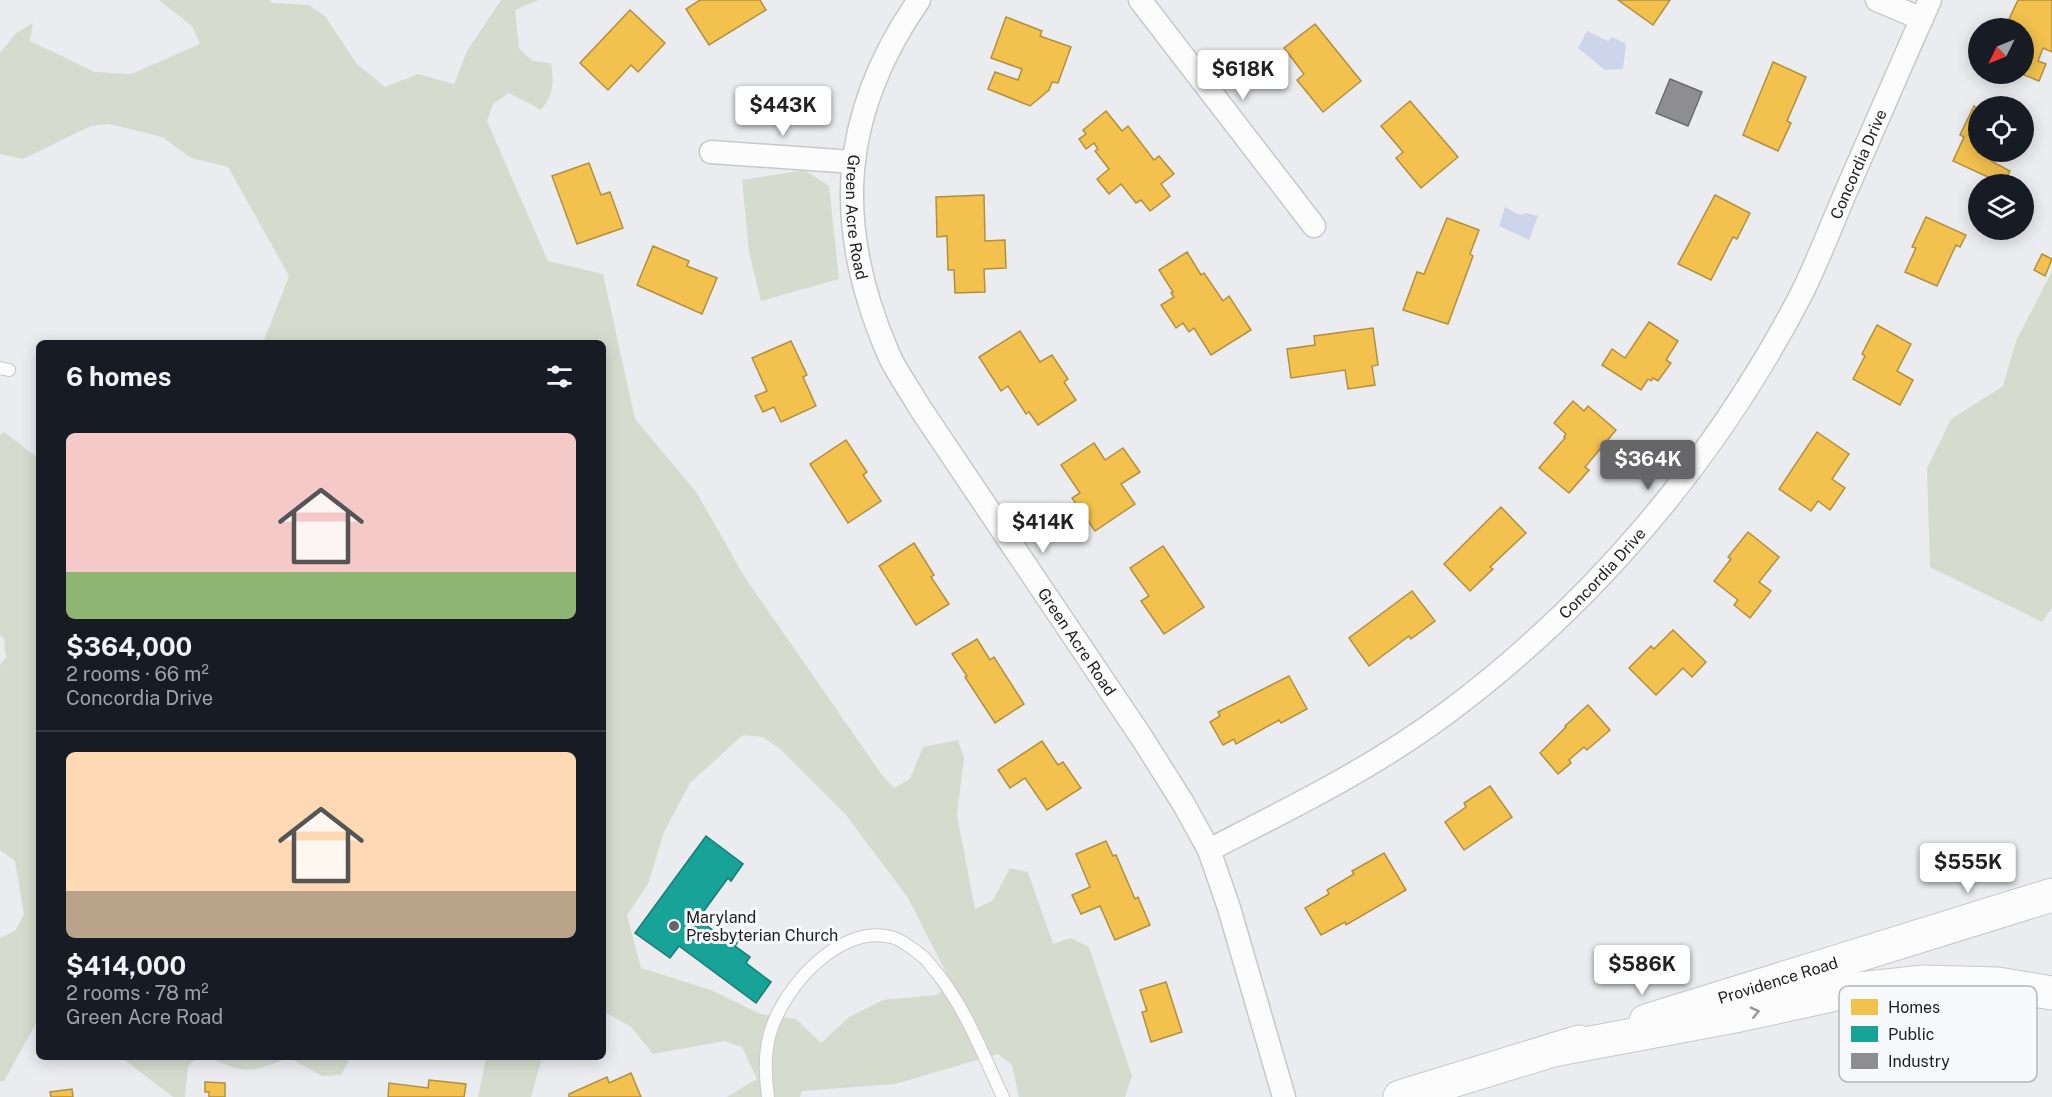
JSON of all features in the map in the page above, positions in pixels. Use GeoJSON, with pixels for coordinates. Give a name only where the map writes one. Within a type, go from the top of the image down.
{"type":"FeatureCollection","features":[{"type":"Feature","properties":{"kind":"main road","name":"Providence Road"},"geometry":{"type":"LineString","coordinates":[[1400,1097],[2052,895]]}},
{"type":"Feature","properties":{"kind":"main road"},"geometry":{"type":"LineString","coordinates":[[1886,986],[1923,982],[2010,986]]}},
{"type":"Feature","properties":{"kind":"main road"},"geometry":{"type":"LineString","coordinates":[[2037,990],[2052,993]]}},
{"type":"Feature","properties":{"kind":"main road"},"geometry":{"type":"LineString","coordinates":[[1553,1050],[1740,1016],[1839,994]]}},
{"type":"Feature","properties":{"kind":"street","name":"Green Acre Road"},"geometry":{"type":"LineString","coordinates":[[919,0],[903,23],[877,72],[861,115],[853,162],[851,206],[855,245],[868,300],[889,354],[920,408],[1142,738],[1183,802],[1209,850],[1229,908],[1284,1097]]}},
{"type":"Feature","properties":{"kind":"street"},"geometry":{"type":"LineString","coordinates":[[1140,0],[1314,226]]}},
{"type":"Feature","properties":{"kind":"street"},"geometry":{"type":"LineString","coordinates":[[1877,0],[1926,10]]}},
{"type":"Feature","properties":{"kind":"street","name":"Concordia Drive"},"geometry":{"type":"LineString","coordinates":[[1209,850],[1365,767],[1444,715],[1510,662],[1576,600],[1640,532],[1699,461],[1736,407],[1804,289],[1926,10]]}},
{"type":"Feature","properties":{"kind":"street"},"geometry":{"type":"LineString","coordinates":[[711,152],[853,162]]}},
{"type":"Feature","properties":{"kind":"lane"},"geometry":{"type":"LineString","coordinates":[[768,1097],[764,1072],[770,1030],[787,996],[807,971],[834,948],[866,936],[892,937],[922,956],[953,993],[1003,1097]]}},
{"type":"Feature","properties":{"kind":"shaded area"},"geometry":{"type":"Polygon","coordinates":[[[159,0],[270,0],[272,3],[309,5],[325,16],[357,64],[385,87],[418,74],[454,84],[467,51],[501,0],[538,0],[515,10],[519,48],[532,61],[551,63],[553,82],[551,94],[541,110],[509,93],[493,104],[487,121],[548,261],[603,274],[635,419],[697,493],[744,576],[882,775],[894,788],[910,779],[923,747],[958,740],[964,758],[957,815],[975,909],[993,900],[1010,868],[1028,872],[1053,944],[1071,938],[1089,947],[1132,1076],[1125,1097],[1019,1097],[1012,1065],[998,1054],[895,1084],[802,1091],[800,1097],[727,1097],[757,1079],[742,1047],[724,1041],[653,1054],[631,1027],[606,1013],[606,340],[264,340],[289,276],[228,167],[191,158],[162,137],[109,124],[91,126],[23,159],[0,154],[0,53],[16,33],[33,23],[30,41],[95,72],[131,74],[200,44],[192,26],[159,0]],[[743,735],[690,783],[664,832],[648,884],[627,915],[641,968],[711,990],[760,1014],[796,1019],[821,1043],[849,1017],[883,1000],[937,995],[951,982],[908,898],[846,815],[779,748],[763,737],[743,735]]]}},
{"type":"Feature","properties":{"kind":"shaded area"},"geometry":{"type":"Polygon","coordinates":[[[804,170],[829,186],[839,279],[761,301],[749,252],[742,180],[804,170]]]}},
{"type":"Feature","properties":{"kind":"shaded area"},"geometry":{"type":"Polygon","coordinates":[[[2052,271],[2052,608],[2042,622],[1930,567],[1927,468],[1951,419],[2003,386],[2016,341],[2052,271]]]}},
{"type":"Feature","properties":{"kind":"shaded area"},"geometry":{"type":"Polygon","coordinates":[[[4,432],[36,457],[36,1023],[4,1081],[0,1081],[0,938],[15,931],[24,914],[15,861],[0,850],[0,665],[6,657],[4,639],[0,635],[0,435],[4,432]]]}},
{"type":"Feature","properties":{"kind":"shaded area"},"geometry":{"type":"Polygon","coordinates":[[[125,1060],[195,1060],[188,1066],[185,1097],[173,1097],[125,1060]]]}},
{"type":"Feature","properties":{"kind":"shaded area"},"geometry":{"type":"Polygon","coordinates":[[[215,1060],[283,1060],[250,1070],[215,1060]]]}},
{"type":"Feature","properties":{"kind":"shaded area"},"geometry":{"type":"Polygon","coordinates":[[[294,1060],[349,1060],[341,1075],[322,1076],[294,1060]]]}},
{"type":"Feature","properties":{"kind":"shaded area"},"geometry":{"type":"Polygon","coordinates":[[[486,1060],[541,1060],[531,1097],[478,1097],[486,1060]]]}},
{"type":"Feature","properties":{"kind":"water"},"geometry":{"type":"Polygon","coordinates":[[[1587,31],[1608,41],[1612,37],[1626,44],[1623,69],[1605,70],[1578,48],[1587,31]]]}},
{"type":"Feature","properties":{"kind":"water"},"geometry":{"type":"Polygon","coordinates":[[[1505,207],[1519,215],[1527,213],[1538,216],[1529,240],[1499,226],[1505,207]]]}},
{"type":"Feature","properties":{"kind":"building: Homes"},"geometry":{"type":"Polygon","coordinates":[[[700,0],[760,0],[766,10],[709,45],[686,9],[700,0]]]}},
{"type":"Feature","properties":{"kind":"building: Homes"},"geometry":{"type":"Polygon","coordinates":[[[1618,0],[1670,0],[1653,25],[1618,0]]]}},
{"type":"Feature","properties":{"kind":"building: Homes"},"geometry":{"type":"Polygon","coordinates":[[[2018,0],[2052,0],[2052,52],[2043,48],[2038,61],[2046,64],[2039,81],[2034,79],[2034,18],[2009,18],[2018,0]]]}},
{"type":"Feature","properties":{"kind":"building: Homes"},"geometry":{"type":"Polygon","coordinates":[[[630,10],[665,43],[638,72],[631,65],[608,90],[580,63],[630,10]]]}},
{"type":"Feature","properties":{"kind":"building: Homes"},"geometry":{"type":"Polygon","coordinates":[[[1006,17],[1042,31],[1040,36],[1071,47],[1058,83],[1052,82],[1049,90],[1030,106],[988,89],[995,72],[1018,80],[1022,69],[991,58],[1006,17]]]}},
{"type":"Feature","properties":{"kind":"building: Homes"},"geometry":{"type":"Polygon","coordinates":[[[1315,24],[1361,81],[1323,112],[1297,80],[1304,74],[1284,48],[1315,24]]]}},
{"type":"Feature","properties":{"kind":"building: Homes"},"geometry":{"type":"Polygon","coordinates":[[[1773,62],[1806,77],[1787,121],[1791,123],[1778,151],[1743,135],[1773,62]]]}},
{"type":"Feature","properties":{"kind":"building: Homes"},"geometry":{"type":"Polygon","coordinates":[[[1410,101],[1458,157],[1421,188],[1396,158],[1403,152],[1381,126],[1410,101]]]}},
{"type":"Feature","properties":{"kind":"building: Homes"},"geometry":{"type":"Polygon","coordinates":[[[1106,111],[1122,131],[1128,126],[1154,160],[1159,156],[1174,174],[1161,184],[1170,196],[1150,211],[1141,200],[1136,203],[1121,184],[1109,194],[1097,179],[1109,169],[1095,151],[1098,149],[1094,143],[1086,149],[1079,139],[1086,134],[1083,130],[1106,111]]]}},
{"type":"Feature","properties":{"kind":"building: Homes"},"geometry":{"type":"Polygon","coordinates":[[[1968,118],[1968,162],[1993,162],[2010,171],[2008,174],[1981,174],[1953,161],[1964,137],[1960,135],[1968,118]]]}},
{"type":"Feature","properties":{"kind":"building: Homes"},"geometry":{"type":"Polygon","coordinates":[[[589,163],[601,195],[610,192],[623,228],[577,244],[552,176],[589,163]]]}},
{"type":"Feature","properties":{"kind":"building: Homes"},"geometry":{"type":"Polygon","coordinates":[[[984,195],[985,241],[1005,240],[1006,268],[984,269],[985,292],[955,293],[954,270],[948,270],[947,236],[937,237],[936,197],[984,195]]]}},
{"type":"Feature","properties":{"kind":"building: Homes"},"geometry":{"type":"Polygon","coordinates":[[[1715,195],[1750,213],[1737,239],[1733,237],[1711,280],[1678,264],[1715,195]]]}},
{"type":"Feature","properties":{"kind":"building: Homes"},"geometry":{"type":"Polygon","coordinates":[[[1926,217],[1966,235],[1960,247],[1956,245],[1937,286],[1905,272],[1916,248],[1912,247],[1926,217]]]}},
{"type":"Feature","properties":{"kind":"building: Homes"},"geometry":{"type":"Polygon","coordinates":[[[1447,218],[1479,230],[1470,254],[1473,256],[1448,324],[1403,310],[1417,272],[1424,274],[1447,218]]]}},
{"type":"Feature","properties":{"kind":"building: Homes"},"geometry":{"type":"Polygon","coordinates":[[[653,246],[689,261],[687,266],[717,278],[702,314],[637,285],[653,246]]]}},
{"type":"Feature","properties":{"kind":"building: Homes"},"geometry":{"type":"Polygon","coordinates":[[[1187,252],[1201,275],[1204,273],[1223,301],[1229,296],[1251,330],[1211,355],[1194,328],[1189,332],[1183,323],[1176,328],[1161,305],[1174,297],[1159,270],[1187,252]]]}},
{"type":"Feature","properties":{"kind":"building: Homes"},"geometry":{"type":"Polygon","coordinates":[[[2042,254],[2052,259],[2045,276],[2034,270],[2042,254]]]}},
{"type":"Feature","properties":{"kind":"building: Homes"},"geometry":{"type":"Polygon","coordinates":[[[1649,322],[1678,341],[1666,360],[1671,363],[1658,381],[1653,378],[1651,381],[1648,379],[1641,390],[1602,365],[1612,349],[1625,358],[1649,322]]]}},
{"type":"Feature","properties":{"kind":"building: Homes"},"geometry":{"type":"Polygon","coordinates":[[[1877,325],[1911,344],[1897,371],[1913,380],[1900,405],[1853,379],[1865,356],[1862,354],[1877,325]]]}},
{"type":"Feature","properties":{"kind":"building: Homes"},"geometry":{"type":"Polygon","coordinates":[[[1373,328],[1378,365],[1372,366],[1375,385],[1348,389],[1345,370],[1291,378],[1287,349],[1315,345],[1314,336],[1373,328]]]}},
{"type":"Feature","properties":{"kind":"building: Homes"},"geometry":{"type":"Polygon","coordinates":[[[1020,331],[1040,362],[1052,355],[1068,379],[1064,382],[1076,400],[1038,425],[1029,412],[1026,414],[1008,386],[1001,391],[979,357],[1020,331]]]}},
{"type":"Feature","properties":{"kind":"building: Homes"},"geometry":{"type":"Polygon","coordinates":[[[791,341],[807,375],[803,377],[816,406],[781,422],[774,407],[763,412],[755,396],[767,391],[752,358],[791,341]]]}},
{"type":"Feature","properties":{"kind":"building: Homes"},"geometry":{"type":"Polygon","coordinates":[[[1573,401],[1584,411],[1588,406],[1616,430],[1585,467],[1589,470],[1569,493],[1539,468],[1565,438],[1566,434],[1554,423],[1573,401]]]}},
{"type":"Feature","properties":{"kind":"building: Homes"},"geometry":{"type":"Polygon","coordinates":[[[1817,432],[1849,454],[1832,479],[1845,488],[1830,510],[1818,501],[1811,511],[1779,489],[1817,432]]]}},
{"type":"Feature","properties":{"kind":"building: Homes"},"geometry":{"type":"Polygon","coordinates":[[[846,440],[867,472],[863,475],[881,501],[848,523],[810,464],[846,440]]]}},
{"type":"Feature","properties":{"kind":"building: Homes"},"geometry":{"type":"Polygon","coordinates":[[[1094,443],[1105,460],[1123,448],[1140,472],[1121,484],[1135,504],[1095,531],[1072,498],[1080,493],[1061,465],[1094,443]]]}},
{"type":"Feature","properties":{"kind":"building: Homes"},"geometry":{"type":"Polygon","coordinates":[[[1501,507],[1526,533],[1490,567],[1493,569],[1470,591],[1444,564],[1501,507]]]}},
{"type":"Feature","properties":{"kind":"building: Homes"},"geometry":{"type":"Polygon","coordinates":[[[1748,532],[1779,557],[1759,582],[1771,591],[1750,618],[1734,605],[1738,600],[1714,581],[1731,559],[1728,557],[1748,532]]]}},
{"type":"Feature","properties":{"kind":"building: Homes"},"geometry":{"type":"Polygon","coordinates":[[[914,543],[934,575],[931,577],[949,604],[916,625],[879,566],[914,543]]]}},
{"type":"Feature","properties":{"kind":"building: Homes"},"geometry":{"type":"Polygon","coordinates":[[[1163,546],[1204,607],[1164,634],[1141,601],[1149,596],[1130,568],[1163,546]]]}},
{"type":"Feature","properties":{"kind":"building: Homes"},"geometry":{"type":"Polygon","coordinates":[[[1412,591],[1435,621],[1411,639],[1409,636],[1369,666],[1349,638],[1412,591]]]}},
{"type":"Feature","properties":{"kind":"building: Homes"},"geometry":{"type":"Polygon","coordinates":[[[1673,630],[1706,662],[1692,677],[1683,668],[1656,695],[1629,668],[1651,646],[1654,649],[1673,630]]]}},
{"type":"Feature","properties":{"kind":"building: Homes"},"geometry":{"type":"Polygon","coordinates":[[[977,639],[990,660],[994,657],[1024,704],[995,723],[952,654],[977,639]]]}},
{"type":"Feature","properties":{"kind":"building: Homes"},"geometry":{"type":"Polygon","coordinates":[[[1289,676],[1307,709],[1281,723],[1279,720],[1236,744],[1234,739],[1223,745],[1210,722],[1220,716],[1218,712],[1289,676]]]}},
{"type":"Feature","properties":{"kind":"building: Homes"},"geometry":{"type":"Polygon","coordinates":[[[1588,705],[1610,730],[1587,750],[1584,747],[1558,774],[1540,753],[1588,705]]]}},
{"type":"Feature","properties":{"kind":"building: Homes"},"geometry":{"type":"Polygon","coordinates":[[[1042,741],[1058,765],[1063,762],[1081,788],[1047,810],[1025,778],[1010,788],[998,770],[1042,741]]]}},
{"type":"Feature","properties":{"kind":"building: Homes"},"geometry":{"type":"Polygon","coordinates":[[[1490,786],[1512,817],[1464,850],[1445,822],[1466,807],[1464,803],[1490,786]]]}},
{"type":"Feature","properties":{"kind":"building: Homes"},"geometry":{"type":"Polygon","coordinates":[[[1106,841],[1113,856],[1116,855],[1135,899],[1138,897],[1150,925],[1115,940],[1100,906],[1081,914],[1072,895],[1090,887],[1076,854],[1106,841]]]}},
{"type":"Feature","properties":{"kind":"building: Homes"},"geometry":{"type":"Polygon","coordinates":[[[1384,853],[1406,890],[1346,925],[1345,922],[1321,935],[1305,908],[1329,894],[1327,890],[1354,874],[1352,871],[1384,853]]]}},
{"type":"Feature","properties":{"kind":"building: Homes"},"geometry":{"type":"Polygon","coordinates":[[[1166,982],[1182,1032],[1151,1042],[1142,1012],[1147,1011],[1140,990],[1166,982]]]}},
{"type":"Feature","properties":{"kind":"building: Homes"},"geometry":{"type":"Polygon","coordinates":[[[631,1073],[641,1097],[569,1097],[569,1094],[607,1077],[609,1083],[631,1073]]]}},
{"type":"Feature","properties":{"kind":"building: Homes"},"geometry":{"type":"Polygon","coordinates":[[[429,1080],[466,1084],[464,1097],[388,1097],[389,1083],[428,1088],[429,1080]]]}},
{"type":"Feature","properties":{"kind":"building: Homes"},"geometry":{"type":"Polygon","coordinates":[[[205,1082],[225,1083],[225,1097],[209,1097],[209,1092],[205,1092],[205,1082]]]}},
{"type":"Feature","properties":{"kind":"building: Homes"},"geometry":{"type":"Polygon","coordinates":[[[72,1089],[73,1097],[51,1097],[50,1092],[72,1089]]]}},
{"type":"Feature","properties":{"kind":"building: Public","name":"Maryland Presbyterian Church"},"geometry":{"type":"Polygon","coordinates":[[[706,836],[743,864],[731,881],[728,878],[698,919],[726,940],[730,934],[739,940],[735,946],[750,957],[746,963],[771,982],[756,1003],[679,946],[670,958],[635,933],[706,836]]]}},
{"type":"Feature","properties":{"kind":"building: Industry"},"geometry":{"type":"Polygon","coordinates":[[[1670,79],[1702,92],[1688,126],[1656,113],[1670,79]]]}},
{"type":"Feature","properties":{"kind":"place","name":"Maryland Presbyterian Church"},"geometry":{"type":"Point","coordinates":[674,926]}}]}
